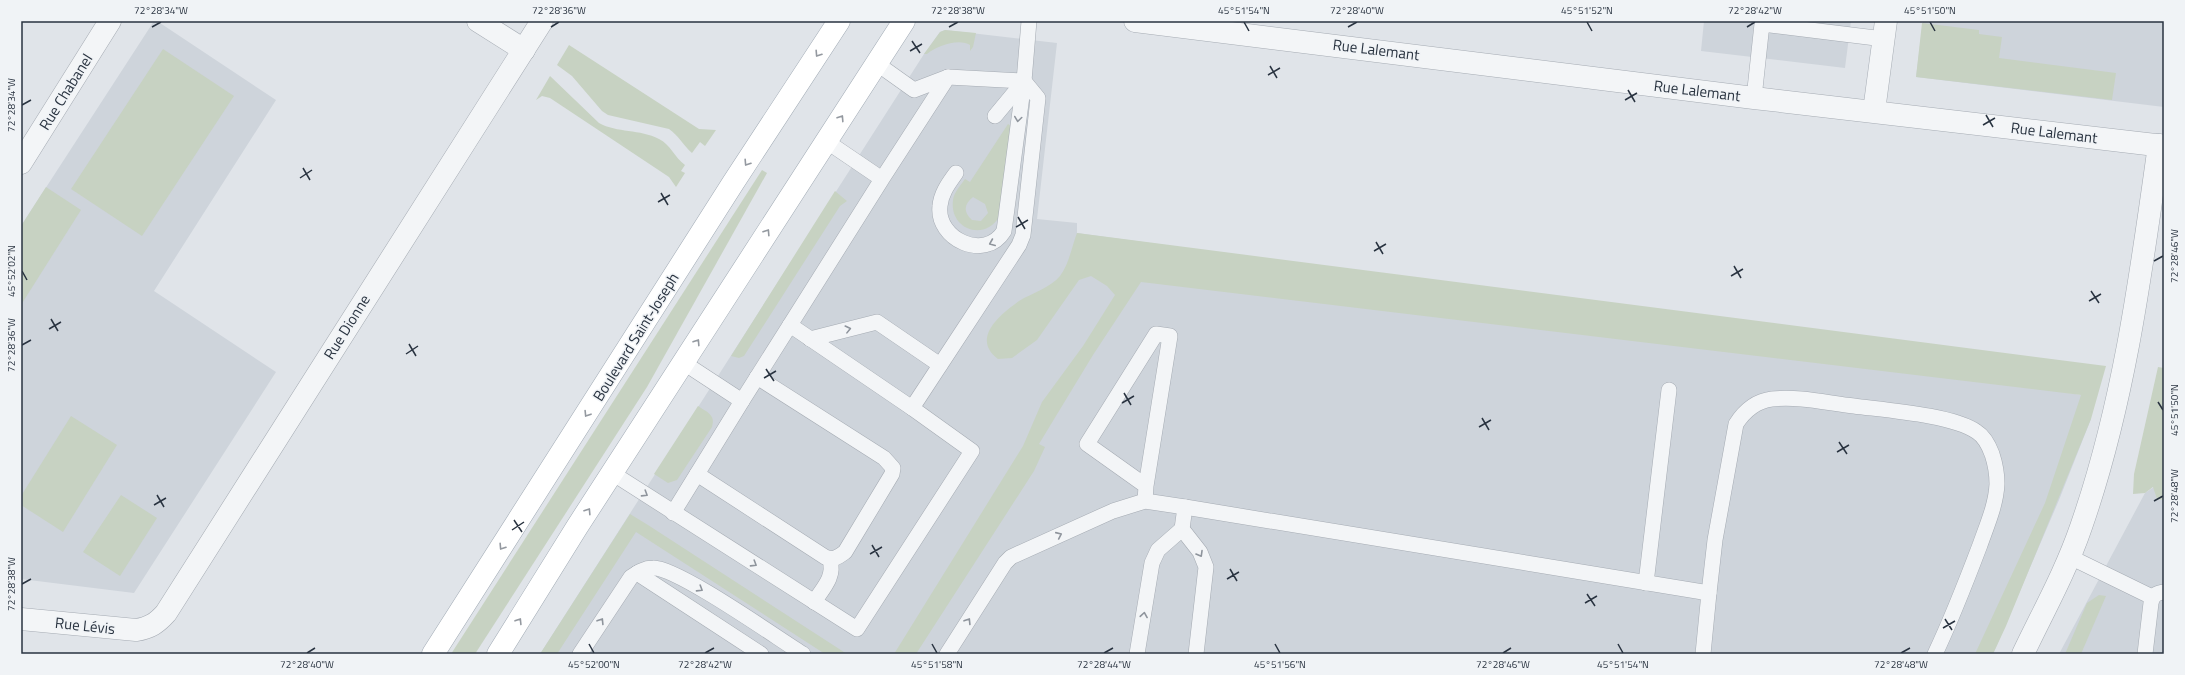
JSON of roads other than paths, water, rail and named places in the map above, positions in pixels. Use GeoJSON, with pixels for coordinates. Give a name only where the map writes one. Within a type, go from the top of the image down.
{"type":"FeatureCollection","features":[{"type":"Feature","properties":{"kind":"main road","name":"Boulevard Saint-Joseph"},"geometry":{"type":"LineString","coordinates":[[433,654],[733,183],[839,21]]}},
{"type":"Feature","properties":{"kind":"main road"},"geometry":{"type":"LineString","coordinates":[[498,654],[612,473],[904,21]]}},
{"type":"Feature","properties":{"kind":"street","name":"Rue Chabanel"},"geometry":{"type":"LineString","coordinates":[[21,163],[110,21]]}},
{"type":"Feature","properties":{"kind":"street"},"geometry":{"type":"LineString","coordinates":[[478,21],[524,50]]}},
{"type":"Feature","properties":{"kind":"street","name":"Rue Dionne"},"geometry":{"type":"LineString","coordinates":[[148,628],[158,622],[170,606],[542,21]]}},
{"type":"Feature","properties":{"kind":"street","name":"Rue Lalemant"},"geometry":{"type":"LineString","coordinates":[[1135,21],[1754,98],[2161,146]]}},
{"type":"Feature","properties":{"kind":"street"},"geometry":{"type":"LineString","coordinates":[[1874,111],[1885,30]]}},
{"type":"Feature","properties":{"kind":"street"},"geometry":{"type":"LineString","coordinates":[[2024,654],[2070,557],[2102,463],[2131,335],[2161,146]]}},
{"type":"Feature","properties":{"kind":"street","name":"Rue Lévis"},"geometry":{"type":"LineString","coordinates":[[21,619],[110,629],[136,630],[148,628]]}},
{"type":"Feature","properties":{"kind":"lane"},"geometry":{"type":"LineString","coordinates":[[956,173],[942,195],[939,208],[942,222],[948,233],[961,242],[975,246],[989,245],[998,241],[1004,231],[1024,81],[1029,21]]}},
{"type":"Feature","properties":{"kind":"lane"},"geometry":{"type":"LineString","coordinates":[[1754,98],[1767,23],[1885,30]]}},
{"type":"Feature","properties":{"kind":"lane"},"geometry":{"type":"LineString","coordinates":[[876,63],[914,90],[948,77],[1024,81],[1038,98],[1023,235],[1020,245],[912,408]]}},
{"type":"Feature","properties":{"kind":"lane"},"geometry":{"type":"LineString","coordinates":[[674,513],[757,377],[948,77]]}},
{"type":"Feature","properties":{"kind":"lane"},"geometry":{"type":"LineString","coordinates":[[995,116],[1024,81]]}},
{"type":"Feature","properties":{"kind":"lane"},"geometry":{"type":"LineString","coordinates":[[826,141],[882,179]]}},
{"type":"Feature","properties":{"kind":"lane"},"geometry":{"type":"LineString","coordinates":[[810,338],[877,322],[940,364]]}},
{"type":"Feature","properties":{"kind":"lane"},"geometry":{"type":"LineString","coordinates":[[612,473],[857,629],[972,451],[912,408],[790,325]]}},
{"type":"Feature","properties":{"kind":"lane"},"geometry":{"type":"LineString","coordinates":[[1146,486],[1087,444],[1156,334],[1170,336],[1146,486],[1146,501]]}},
{"type":"Feature","properties":{"kind":"lane"},"geometry":{"type":"LineString","coordinates":[[684,363],[742,401]]}},
{"type":"Feature","properties":{"kind":"lane"},"geometry":{"type":"LineString","coordinates":[[757,377],[884,458],[893,468],[892,474],[845,552],[838,558],[830,560]]}},
{"type":"Feature","properties":{"kind":"lane"},"geometry":{"type":"LineString","coordinates":[[1646,583],[1669,390]]}},
{"type":"Feature","properties":{"kind":"lane"},"geometry":{"type":"LineString","coordinates":[[1703,654],[1715,540],[1736,424],[1744,412],[1756,404],[1772,399],[1797,399],[1915,414],[1957,423],[1978,432],[1986,441],[1996,468],[1997,484],[1987,524],[1959,600],[1935,654]]}},
{"type":"Feature","properties":{"kind":"lane"},"geometry":{"type":"LineString","coordinates":[[697,474],[830,560],[832,569],[831,575],[814,602]]}},
{"type":"Feature","properties":{"kind":"lane"},"geometry":{"type":"LineString","coordinates":[[947,654],[1008,560],[1025,550],[1112,511],[1146,501],[1709,593]]}},
{"type":"Feature","properties":{"kind":"lane"},"geometry":{"type":"LineString","coordinates":[[1184,507],[1182,529],[1200,552],[1206,567],[1196,654]]}},
{"type":"Feature","properties":{"kind":"lane"},"geometry":{"type":"LineString","coordinates":[[1138,654],[1152,563],[1158,550],[1182,529]]}},
{"type":"Feature","properties":{"kind":"lane"},"geometry":{"type":"LineString","coordinates":[[2070,557],[2158,595],[2145,654]]}},
{"type":"Feature","properties":{"kind":"lane"},"geometry":{"type":"LineString","coordinates":[[580,654],[630,577],[653,568],[682,578],[803,654]]}},
{"type":"Feature","properties":{"kind":"lane"},"geometry":{"type":"LineString","coordinates":[[637,573],[761,654]]}}]}
